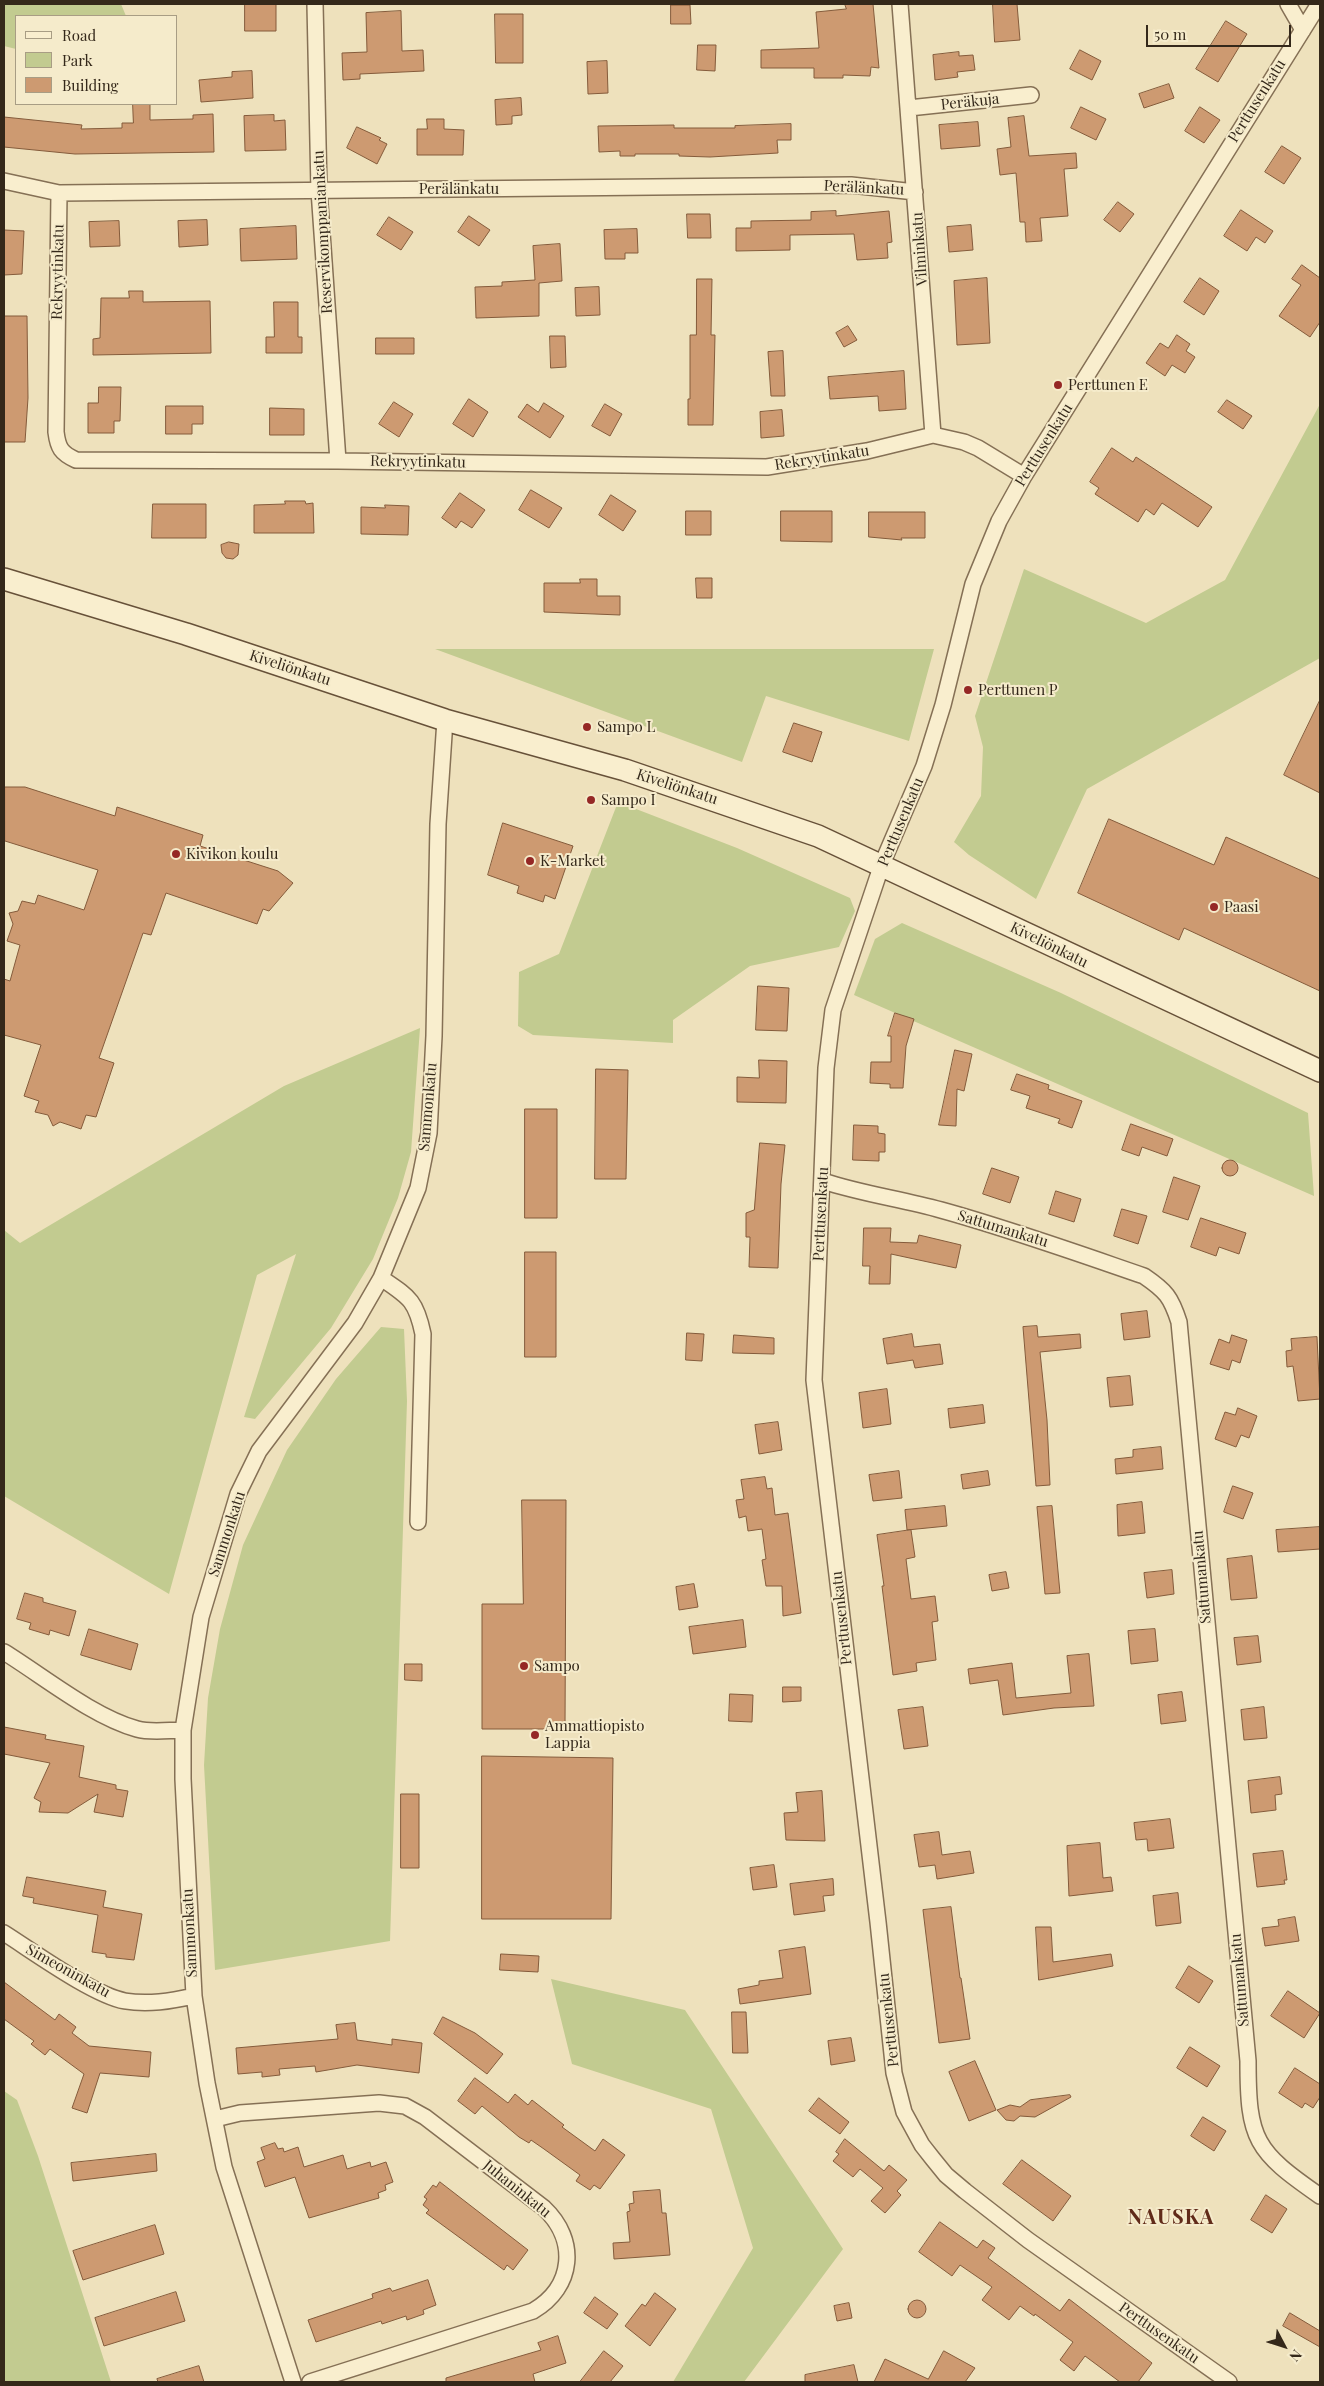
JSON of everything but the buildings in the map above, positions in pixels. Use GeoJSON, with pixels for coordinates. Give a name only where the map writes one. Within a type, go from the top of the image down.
{"type":"FeatureCollection","features":[{"type":"Feature","properties":{"kind":"main road","name":"Kiveliönkatu"},"geometry":{"type":"LineString","coordinates":[[4,579],[186,634],[445,720],[625,770],[818,836],[882,864],[1320,1071]]}},
{"type":"Feature","properties":{"kind":"street","name":"Reservikomppaniankatu"},"geometry":{"type":"LineString","coordinates":[[315,4],[319,190],[338,461]]}},
{"type":"Feature","properties":{"kind":"street","name":"Vilminkatu"},"geometry":{"type":"LineString","coordinates":[[900,4],[933,434]]}},
{"type":"Feature","properties":{"kind":"street"},"geometry":{"type":"LineString","coordinates":[[1288,4],[1303,30]]}},
{"type":"Feature","properties":{"kind":"street","name":"Perttusenkatu"},"geometry":{"type":"LineString","coordinates":[[1229,2382],[1028,2240],[965,2191],[933,2159],[922,2145],[904,2112],[894,2073],[814,1380],[826,1068],[834,1010],[882,864],[924,766],[943,705],[973,584],[999,521],[1024,476],[1319,4]]}},
{"type":"Feature","properties":{"kind":"street","name":"Peräkuja"},"geometry":{"type":"LineString","coordinates":[[909,108],[1031,95]]}},
{"type":"Feature","properties":{"kind":"street","name":"Perälänkatu"},"geometry":{"type":"LineString","coordinates":[[4,180],[59,193],[851,185],[915,192]]}},
{"type":"Feature","properties":{"kind":"street","name":"Rekryytinkatu"},"geometry":{"type":"LineString","coordinates":[[59,193],[56,432],[58,447],[63,454],[76,460],[338,461],[767,467],[867,451],[933,434],[978,448],[1024,476]]}},
{"type":"Feature","properties":{"kind":"street","name":"Sammonkatu"},"geometry":{"type":"LineString","coordinates":[[292,2382],[224,2167],[194,1996],[183,1779],[183,1730],[202,1617],[222,1543],[238,1494],[259,1451],[355,1322],[381,1278],[418,1188],[429,1133],[434,1036],[438,824],[445,720]]}},
{"type":"Feature","properties":{"kind":"street","name":"Sattumankatu"},"geometry":{"type":"LineString","coordinates":[[823,1181],[848,1189],[927,1206],[1007,1229],[1144,1276],[1162,1288],[1171,1299],[1179,1322],[1246,2047],[1250,2120],[1261,2145],[1270,2157],[1320,2196]]}},
{"type":"Feature","properties":{"kind":"street"},"geometry":{"type":"LineString","coordinates":[[381,1278],[407,1296],[418,1311],[423,1334],[418,1522]]}},
{"type":"Feature","properties":{"kind":"street"},"geometry":{"type":"LineString","coordinates":[[4,1652],[86,1705],[118,1722],[138,1730],[183,1730]]}},
{"type":"Feature","properties":{"kind":"street","name":"Simeoninkatu"},"geometry":{"type":"LineString","coordinates":[[4,1934],[100,1992],[124,2000],[152,2002],[194,1996]]}},
{"type":"Feature","properties":{"kind":"street","name":"Juhaninkatu"},"geometry":{"type":"LineString","coordinates":[[215,2119],[240,2113],[379,2103],[405,2106],[425,2117],[544,2208],[556,2220],[564,2237],[568,2263],[564,2280],[551,2298],[533,2311],[310,2382]]}},
{"type":"Feature","properties":{"kind":"green space"},"geometry":{"type":"Polygon","coordinates":[[[4,4],[121,4],[126,15],[15,15],[15,49],[4,46],[4,4]]]}},
{"type":"Feature","properties":{"kind":"green space"},"geometry":{"type":"Polygon","coordinates":[[[1320,404],[1320,658],[1087,789],[1036,899],[969,855],[954,842],[981,796],[983,747],[975,716],[1024,569],[1146,623],[1225,580],[1320,404]]]}},
{"type":"Feature","properties":{"kind":"green space"},"geometry":{"type":"Polygon","coordinates":[[[435,649],[934,649],[909,741],[766,696],[742,762],[435,649]]]}},
{"type":"Feature","properties":{"kind":"green space"},"geometry":{"type":"Polygon","coordinates":[[[618,802],[737,848],[850,898],[855,911],[839,947],[750,966],[673,1020],[673,1043],[533,1035],[518,1026],[519,972],[559,954],[618,802]]]}},
{"type":"Feature","properties":{"kind":"green space"},"geometry":{"type":"Polygon","coordinates":[[[902,923],[1061,993],[1308,1113],[1314,1196],[854,995],[875,939],[902,923]]]}},
{"type":"Feature","properties":{"kind":"green space"},"geometry":{"type":"Polygon","coordinates":[[[420,1028],[411,1152],[398,1198],[373,1259],[331,1328],[255,1419],[244,1417],[296,1254],[257,1275],[169,1594],[4,1496],[4,1230],[20,1243],[284,1086],[420,1028]]]}},
{"type":"Feature","properties":{"kind":"green space"},"geometry":{"type":"Polygon","coordinates":[[[381,1327],[404,1329],[407,1401],[390,1941],[215,1970],[204,1765],[208,1698],[220,1629],[243,1545],[287,1450],[336,1379],[381,1327]]]}},
{"type":"Feature","properties":{"kind":"green space"},"geometry":{"type":"Polygon","coordinates":[[[551,1979],[685,2010],[843,2249],[744,2382],[673,2382],[753,2248],[711,2109],[572,2064],[551,1979]]]}},
{"type":"Feature","properties":{"kind":"green space"},"geometry":{"type":"Polygon","coordinates":[[[4,2091],[17,2100],[38,2156],[111,2382],[4,2382],[4,2091]]]}},
{"type":"Feature","properties":{"kind":"place","name":"Perttunen E"},"geometry":{"type":"Point","coordinates":[1058,385]}},
{"type":"Feature","properties":{"kind":"place","name":"Perttunen P"},"geometry":{"type":"Point","coordinates":[968,690]}},
{"type":"Feature","properties":{"kind":"place","name":"Sampo L"},"geometry":{"type":"Point","coordinates":[587,727]}},
{"type":"Feature","properties":{"kind":"place","name":"Sampo I"},"geometry":{"type":"Point","coordinates":[591,800]}},
{"type":"Feature","properties":{"kind":"place","name":"Kivikon koulu"},"geometry":{"type":"Point","coordinates":[176,854]}},
{"type":"Feature","properties":{"kind":"place","name":"K-Market"},"geometry":{"type":"Point","coordinates":[530,861]}},
{"type":"Feature","properties":{"kind":"place","name":"Paasi"},"geometry":{"type":"Point","coordinates":[1214,907]}},
{"type":"Feature","properties":{"kind":"place","name":"Sampo"},"geometry":{"type":"Point","coordinates":[524,1666]}},
{"type":"Feature","properties":{"kind":"place","name":"Ammattiopisto Lappia"},"geometry":{"type":"Point","coordinates":[535,1735]}},
{"type":"Feature","properties":{"kind":"district","name":"NAUSKA"},"geometry":{"type":"Point","coordinates":[1171,2218]}}]}
